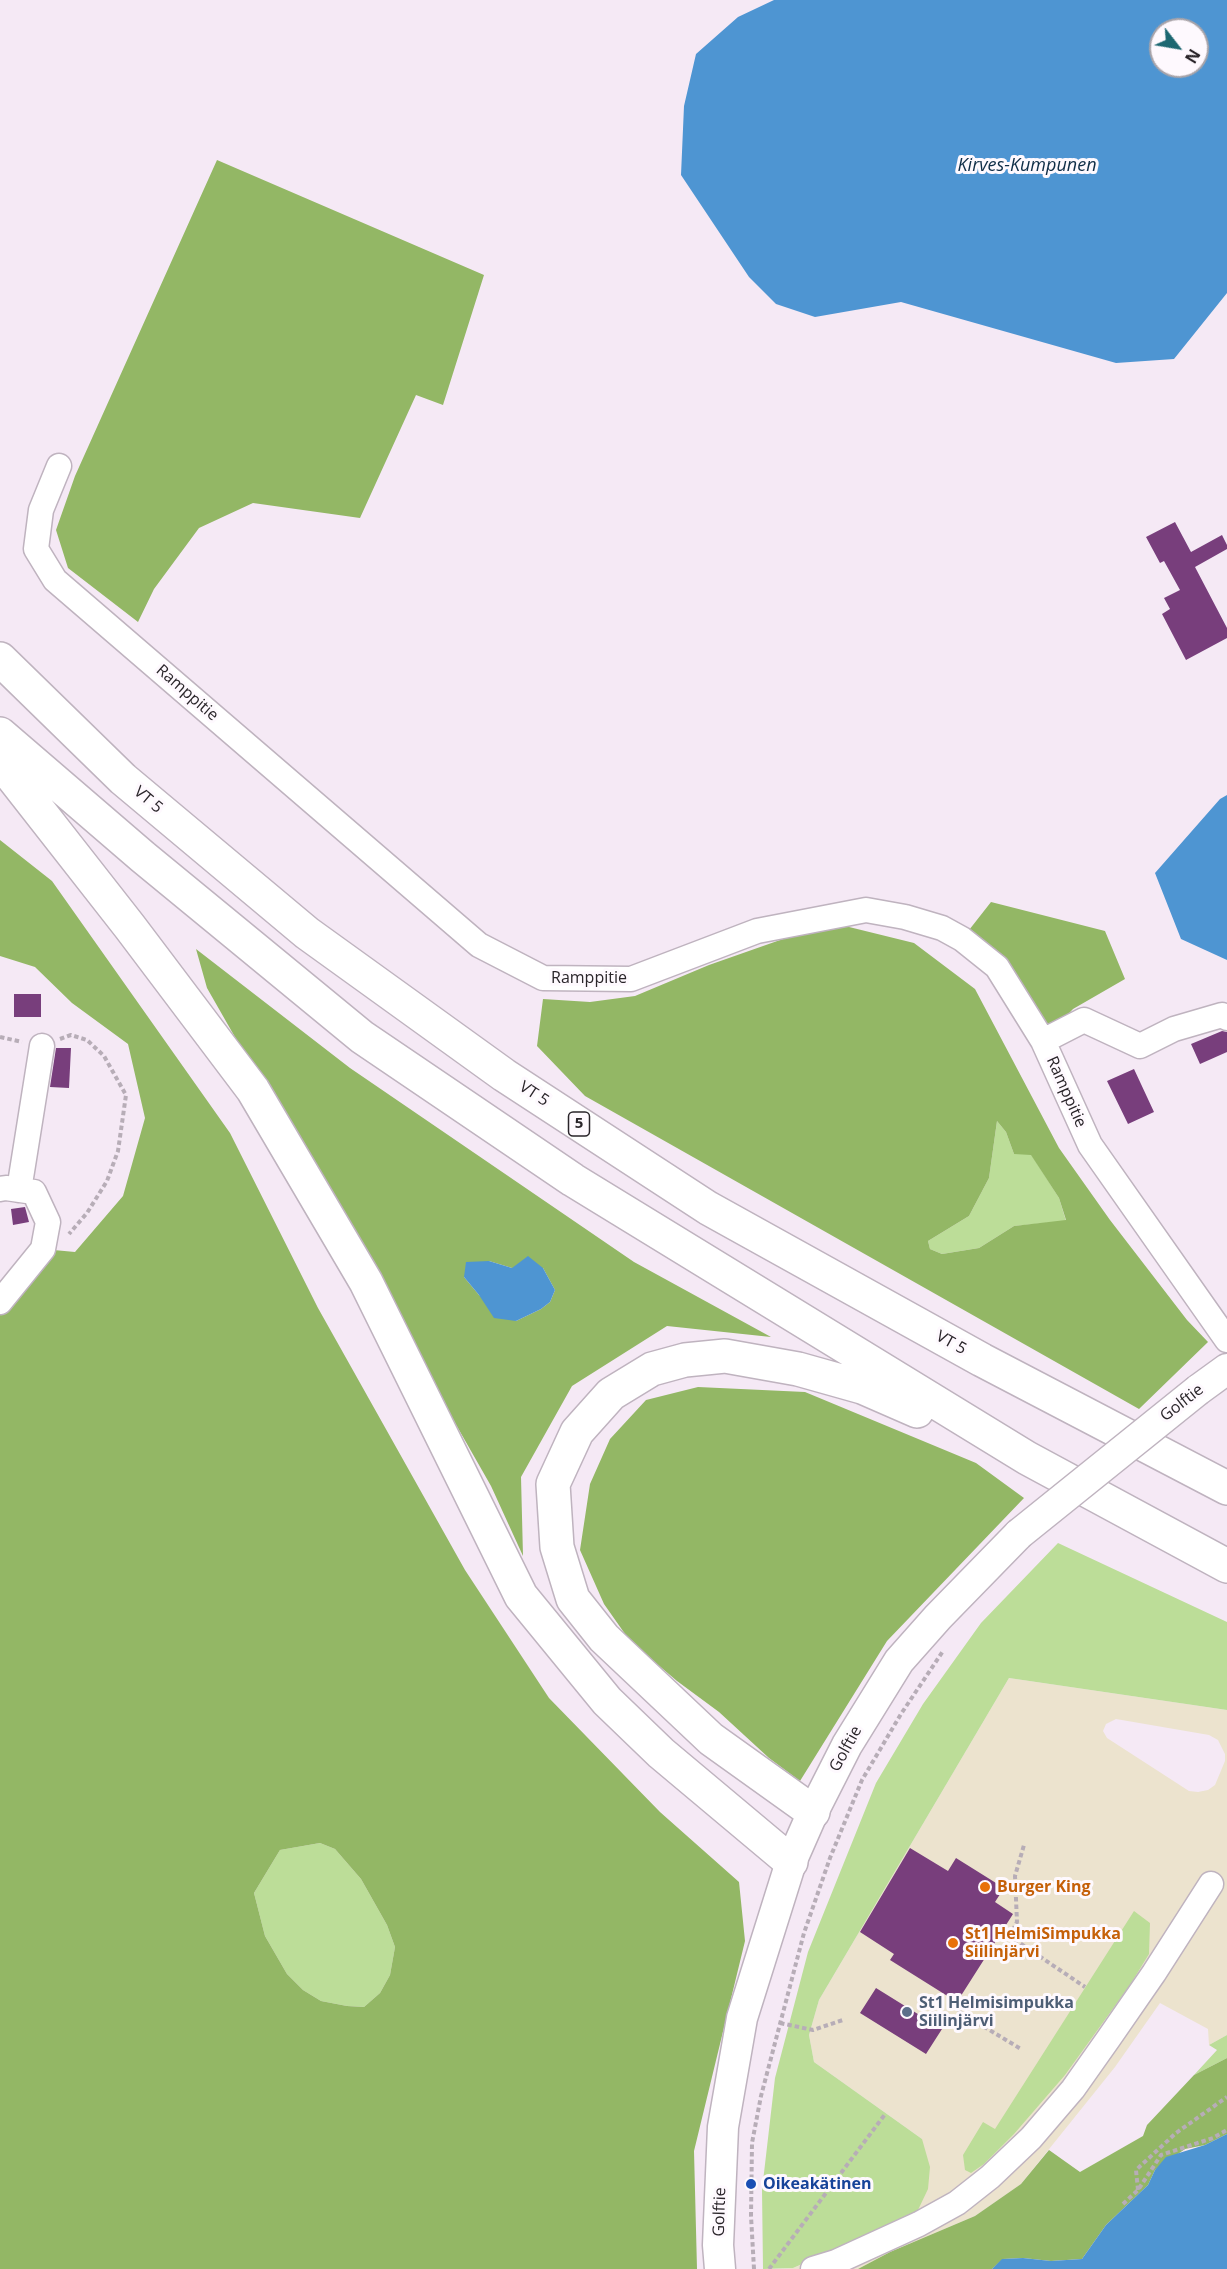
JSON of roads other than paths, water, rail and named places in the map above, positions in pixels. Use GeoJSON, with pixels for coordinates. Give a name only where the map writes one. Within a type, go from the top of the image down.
{"type":"FeatureCollection","features":[{"type":"Feature","properties":{"kind":"highway","name":"VT 5"},"geometry":{"type":"LineString","coordinates":[[0,659],[123,779],[307,933],[504,1075],[708,1208],[982,1360],[1227,1488]]}},
{"type":"Feature","properties":{"kind":"highway"},"geometry":{"type":"LineString","coordinates":[[0,734],[142,857],[362,1037],[573,1180],[1027,1458],[1227,1566]]}},
{"type":"Feature","properties":{"kind":"highway"},"geometry":{"type":"LineString","coordinates":[[0,761],[130,927],[252,1090],[366,1282],[521,1596],[607,1701],[661,1753],[791,1862]]}},
{"type":"Feature","properties":{"kind":"highway"},"geometry":{"type":"LineString","coordinates":[[813,1812],[711,1739],[604,1638],[573,1599],[557,1547],[553,1484],[578,1432],[611,1394],[651,1369],[685,1360],[725,1356],[798,1369],[862,1387],[1027,1458]]}},
{"type":"Feature","properties":{"kind":"street","name":"Ramppitie"},"geometry":{"type":"LineString","coordinates":[[59,466],[41,510],[36,549],[56,580],[479,945],[543,978],[631,979],[758,931],[866,910],[905,917],[942,928],[962,939],[997,967],[1043,1041],[1089,1145],[1227,1340]]}},
{"type":"Feature","properties":{"kind":"street"},"geometry":{"type":"LineString","coordinates":[[1043,1041],[1084,1020],[1140,1046],[1174,1029],[1222,1015],[1227,1018]]}},
{"type":"Feature","properties":{"kind":"street"},"geometry":{"type":"LineString","coordinates":[[0,1302],[43,1250],[48,1222],[34,1192],[10,1190],[42,1046]]}},
{"type":"Feature","properties":{"kind":"street","name":"Golftie"},"geometry":{"type":"LineString","coordinates":[[720,2269],[718,2245],[723,2127],[742,2018],[791,1862],[847,1745],[899,1660],[1018,1534],[1227,1369]]}},
{"type":"Feature","properties":{"kind":"street"},"geometry":{"type":"LineString","coordinates":[[813,2269],[846,2257],[919,2224],[957,2203],[990,2177],[1031,2138],[1073,2089],[1154,1973],[1211,1884]]}},
{"type":"Feature","properties":{"kind":"water","name":"Kirves-Kumpunen"},"geometry":{"type":"Polygon","coordinates":[[[774,0],[1227,0],[1227,293],[1174,359],[1116,363],[901,302],[815,317],[776,304],[749,277],[681,175],[684,106],[696,54],[738,17],[774,0]]]}},
{"type":"Feature","properties":{"kind":"water"},"geometry":{"type":"Polygon","coordinates":[[[1227,795],[1227,960],[1181,939],[1155,873],[1220,799],[1227,795]]]}},
{"type":"Feature","properties":{"kind":"water"},"geometry":{"type":"Polygon","coordinates":[[[528,1256],[543,1268],[555,1290],[550,1302],[516,1321],[494,1318],[464,1277],[466,1262],[489,1261],[512,1268],[528,1256]]]}},
{"type":"Feature","properties":{"kind":"water"},"geometry":{"type":"Polygon","coordinates":[[[1227,2134],[1227,2269],[992,2269],[1002,2259],[1023,2258],[1051,2261],[1082,2259],[1106,2225],[1148,2185],[1155,2170],[1166,2157],[1205,2145],[1227,2134]]]}},
{"type":"Feature","properties":{"kind":"place","name":"Burger King"},"geometry":{"type":"Point","coordinates":[985,1887]}},
{"type":"Feature","properties":{"kind":"place","name":"St1 HelmiSimpukka Siilinjärvi"},"geometry":{"type":"Point","coordinates":[953,1943]}},
{"type":"Feature","properties":{"kind":"place","name":"St1 Helmisimpukka Siilinjärvi"},"geometry":{"type":"Point","coordinates":[907,2012]}},
{"type":"Feature","properties":{"kind":"place","name":"Oikeakätinen"},"geometry":{"type":"Point","coordinates":[751,2184]}}]}
